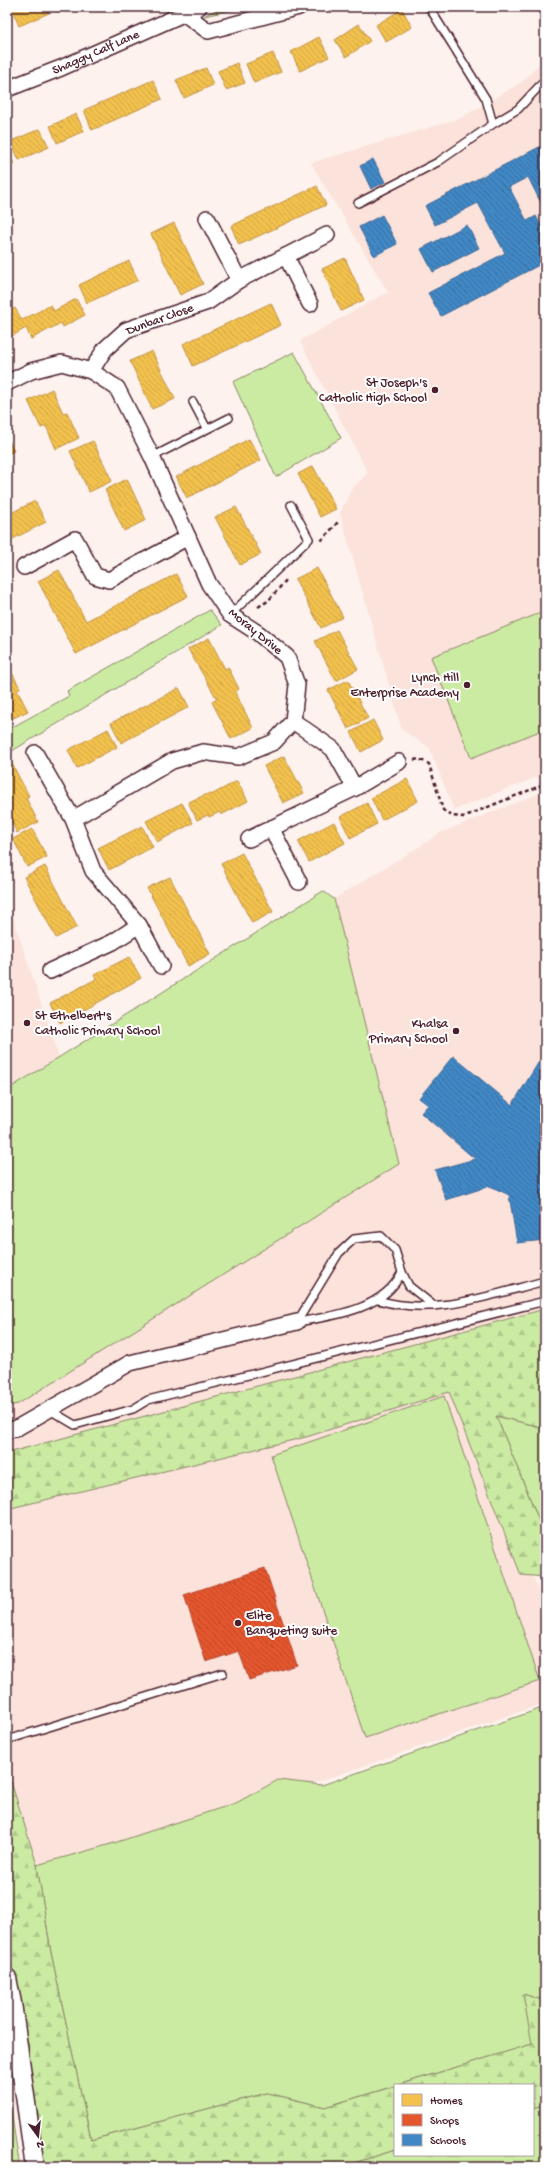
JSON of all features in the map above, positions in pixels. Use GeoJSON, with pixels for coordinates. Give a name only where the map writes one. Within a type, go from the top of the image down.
{"type":"FeatureCollection","features":[{"type":"Feature","properties":{"kind":"street","name":"Shaggy Calf Lane"},"geometry":{"type":"LineString","coordinates":[[7,89],[199,7]]}},
{"type":"Feature","properties":{"kind":"street"},"geometry":{"type":"LineString","coordinates":[[185,14],[208,30],[299,7]]}},
{"type":"Feature","properties":{"kind":"street"},"geometry":{"type":"LineString","coordinates":[[207,218],[239,280]]}},
{"type":"Feature","properties":{"kind":"street","name":"Dunbar Close"},"geometry":{"type":"LineString","coordinates":[[91,371],[105,349],[126,330],[208,302],[239,280],[327,235]]}},
{"type":"Feature","properties":{"kind":"street"},"geometry":{"type":"LineString","coordinates":[[286,256],[310,304]]}},
{"type":"Feature","properties":{"kind":"street","name":"Moray Drive"},"geometry":{"type":"LineString","coordinates":[[7,384],[31,371],[62,364],[91,371],[117,388],[152,457],[209,584],[230,615],[258,633],[287,657],[296,685],[292,721]]}},
{"type":"Feature","properties":{"kind":"street"},"geometry":{"type":"LineString","coordinates":[[24,567],[75,539],[95,576],[109,580],[188,537]]}},
{"type":"Feature","properties":{"kind":"street"},"geometry":{"type":"LineString","coordinates":[[73,819],[172,761],[203,752],[238,757],[274,742],[292,721],[332,749],[354,788]]}},
{"type":"Feature","properties":{"kind":"street"},"geometry":{"type":"LineString","coordinates":[[36,753],[73,819],[93,871],[139,925],[161,966]]}},
{"type":"Feature","properties":{"kind":"street"},"geometry":{"type":"LineString","coordinates":[[249,839],[354,788],[399,762]]}},
{"type":"Feature","properties":{"kind":"street"},"geometry":{"type":"LineString","coordinates":[[271,828],[299,882]]}},
{"type":"Feature","properties":{"kind":"street"},"geometry":{"type":"LineString","coordinates":[[50,971],[113,942],[139,925]]}},
{"type":"Feature","properties":{"kind":"street"},"geometry":{"type":"LineString","coordinates":[[7,1430],[15,1429],[130,1363],[297,1322]]}},
{"type":"Feature","properties":{"kind":"street"},"geometry":{"type":"LineString","coordinates":[[7,1978],[35,2167]]}},
{"type":"Feature","properties":{"kind":"lane"},"geometry":{"type":"LineString","coordinates":[[429,7],[486,99],[493,124]]}},
{"type":"Feature","properties":{"kind":"lane"},"geometry":{"type":"LineString","coordinates":[[358,203],[438,162],[493,124],[518,109],[545,80]]}},
{"type":"Feature","properties":{"kind":"lane"},"geometry":{"type":"LineString","coordinates":[[193,402],[207,429]]}},
{"type":"Feature","properties":{"kind":"lane"},"geometry":{"type":"LineString","coordinates":[[152,457],[229,418]]}},
{"type":"Feature","properties":{"kind":"lane"},"geometry":{"type":"LineString","coordinates":[[230,615],[309,538],[291,505]]}},
{"type":"Feature","properties":{"kind":"lane"},"geometry":{"type":"LineString","coordinates":[[297,1322],[340,1253],[354,1239],[382,1236],[395,1250],[402,1272],[410,1286],[434,1306]]}},
{"type":"Feature","properties":{"kind":"lane"},"geometry":{"type":"LineString","coordinates":[[297,1322],[340,1315],[378,1300],[397,1282],[402,1272]]}},
{"type":"Feature","properties":{"kind":"lane"},"geometry":{"type":"LineString","coordinates":[[378,1300],[395,1305],[434,1306],[453,1304],[545,1280]]}},
{"type":"Feature","properties":{"kind":"lane"},"geometry":{"type":"LineString","coordinates":[[48,1409],[75,1424],[133,1410],[148,1400],[545,1300]]}},
{"type":"Feature","properties":{"kind":"lane"},"geometry":{"type":"LineString","coordinates":[[7,1740],[223,1673]]}},
{"type":"Feature","properties":{"kind":"path"},"geometry":{"type":"LineString","coordinates":[[399,762],[419,759],[429,764],[443,810],[452,816],[463,817],[545,784]]}},
{"type":"Feature","properties":{"kind":"shaded area","name":"St Joseph's Catholic High School"},"geometry":{"type":"Polygon","coordinates":[[[545,58],[545,774],[454,810],[429,747],[402,730],[340,513],[351,490],[368,473],[300,341],[388,292],[311,163],[461,118],[522,82],[545,58]]]}},
{"type":"Feature","properties":{"kind":"shaded area","name":"Khalsa Primary School"},"geometry":{"type":"Polygon","coordinates":[[[545,791],[545,1309],[7,1453],[7,1406],[18,1403],[399,1164],[334,899],[438,834],[545,791]]]}},
{"type":"Feature","properties":{"kind":"shaded area","name":"St Ethelbert's Catholic Primary School"},"geometry":{"type":"Polygon","coordinates":[[[7,900],[59,1057],[7,1090],[7,900]]]}},
{"type":"Feature","properties":{"kind":"shaded area"},"geometry":{"type":"Polygon","coordinates":[[[450,1374],[545,1607],[545,1703],[17,1886],[7,1856],[7,1476],[450,1374]]]}},
{"type":"Feature","properties":{"kind":"green space"},"geometry":{"type":"Polygon","coordinates":[[[221,7],[246,7],[204,16],[221,7]]]}},
{"type":"Feature","properties":{"kind":"green space"},"geometry":{"type":"Polygon","coordinates":[[[294,352],[341,438],[276,477],[233,382],[294,352]]]}},
{"type":"Feature","properties":{"kind":"green space"},"geometry":{"type":"Polygon","coordinates":[[[210,610],[222,625],[7,754],[7,730],[69,696],[67,691],[210,610]]]}},
{"type":"Feature","properties":{"kind":"green space"},"geometry":{"type":"Polygon","coordinates":[[[545,611],[545,729],[471,758],[431,657],[545,611]]]}},
{"type":"Feature","properties":{"kind":"green space"},"geometry":{"type":"Polygon","coordinates":[[[323,891],[334,899],[399,1164],[18,1404],[7,1406],[7,1090],[323,891]]]}},
{"type":"Feature","properties":{"kind":"green space"},"geometry":{"type":"Polygon","coordinates":[[[545,1309],[545,1428],[496,1416],[545,1535],[545,1577],[521,1575],[449,1392],[306,1437],[7,1509],[7,1453],[545,1309]]]}},
{"type":"Feature","properties":{"kind":"green space"},"geometry":{"type":"Polygon","coordinates":[[[444,1396],[540,1681],[365,1738],[271,1455],[444,1396]]]}},
{"type":"Feature","properties":{"kind":"green space"},"geometry":{"type":"Polygon","coordinates":[[[496,1416],[545,1428],[545,1535],[496,1416]]]}},
{"type":"Feature","properties":{"kind":"green space"},"geometry":{"type":"Polygon","coordinates":[[[545,1707],[545,2001],[523,1994],[533,2044],[401,2084],[394,2084],[394,2086],[325,2107],[267,2093],[91,2140],[51,1953],[37,1865],[111,1844],[236,1803],[278,1780],[322,1785],[545,1707]]]}},
{"type":"Feature","properties":{"kind":"green space"},"geometry":{"type":"Polygon","coordinates":[[[7,1769],[37,1865],[51,1953],[91,2140],[267,2093],[325,2107],[394,2086],[394,2150],[341,2167],[39,2167],[37,2127],[7,1938],[7,1769]]]}},
{"type":"Feature","properties":{"kind":"green space"},"geometry":{"type":"Polygon","coordinates":[[[523,1994],[545,2001],[545,2104],[534,2108],[534,2084],[401,2084],[532,2044],[523,1994]]]}},
{"type":"Feature","properties":{"kind":"green space"},"geometry":{"type":"Polygon","coordinates":[[[7,2085],[19,2162],[18,2167],[7,2167],[7,2085]]]}},
{"type":"Feature","properties":{"kind":"green space"},"geometry":{"type":"Polygon","coordinates":[[[545,2104],[545,2167],[341,2167],[394,2150],[394,2156],[534,2156],[534,2108],[545,2104]]]}},
{"type":"Feature","properties":{"kind":"building: Homes"},"geometry":{"type":"Polygon","coordinates":[[[11,7],[46,7],[49,13],[19,26],[11,7]]]}},
{"type":"Feature","properties":{"kind":"building: Homes"},"geometry":{"type":"Polygon","coordinates":[[[55,7],[68,7],[58,12],[55,7]]]}},
{"type":"Feature","properties":{"kind":"building: Homes"},"geometry":{"type":"Polygon","coordinates":[[[402,9],[412,27],[386,42],[376,25],[402,9]]]}},
{"type":"Feature","properties":{"kind":"building: Homes"},"geometry":{"type":"Polygon","coordinates":[[[7,18],[11,29],[7,30],[7,18]]]}},
{"type":"Feature","properties":{"kind":"building: Homes"},"geometry":{"type":"Polygon","coordinates":[[[359,24],[370,41],[346,57],[335,40],[359,24]]]}},
{"type":"Feature","properties":{"kind":"building: Homes"},"geometry":{"type":"Polygon","coordinates":[[[319,37],[329,57],[300,71],[291,52],[319,37]]]}},
{"type":"Feature","properties":{"kind":"building: Homes"},"geometry":{"type":"Polygon","coordinates":[[[273,53],[281,72],[254,83],[246,64],[273,53]]]}},
{"type":"Feature","properties":{"kind":"building: Homes"},"geometry":{"type":"Polygon","coordinates":[[[237,63],[245,83],[226,90],[218,71],[237,63]]]}},
{"type":"Feature","properties":{"kind":"building: Homes"},"geometry":{"type":"Polygon","coordinates":[[[206,68],[213,85],[184,98],[176,80],[206,68]]]}},
{"type":"Feature","properties":{"kind":"building: Homes"},"geometry":{"type":"Polygon","coordinates":[[[153,80],[162,99],[92,130],[84,110],[153,80]]]}},
{"type":"Feature","properties":{"kind":"building: Homes"},"geometry":{"type":"Polygon","coordinates":[[[76,114],[84,131],[57,143],[50,126],[76,114]]]}},
{"type":"Feature","properties":{"kind":"building: Homes"},"geometry":{"type":"Polygon","coordinates":[[[40,129],[49,147],[19,160],[11,141],[40,129]]]}},
{"type":"Feature","properties":{"kind":"building: Homes"},"geometry":{"type":"Polygon","coordinates":[[[7,149],[14,164],[7,167],[7,149]]]}},
{"type":"Feature","properties":{"kind":"building: Homes"},"geometry":{"type":"Polygon","coordinates":[[[317,186],[326,205],[239,245],[231,226],[317,186]]]}},
{"type":"Feature","properties":{"kind":"building: Homes"},"geometry":{"type":"Polygon","coordinates":[[[174,223],[203,284],[180,295],[151,234],[174,223]]]}},
{"type":"Feature","properties":{"kind":"building: Homes"},"geometry":{"type":"Polygon","coordinates":[[[345,258],[364,300],[341,311],[322,269],[345,258]]]}},
{"type":"Feature","properties":{"kind":"building: Homes"},"geometry":{"type":"Polygon","coordinates":[[[129,261],[138,280],[87,303],[79,285],[129,261]]]}},
{"type":"Feature","properties":{"kind":"building: Homes"},"geometry":{"type":"Polygon","coordinates":[[[76,299],[85,315],[63,327],[61,323],[31,339],[26,328],[7,339],[7,312],[15,308],[22,320],[51,305],[54,311],[76,299]]]}},
{"type":"Feature","properties":{"kind":"building: Homes"},"geometry":{"type":"Polygon","coordinates":[[[271,303],[281,325],[193,366],[183,344],[271,303]]]}},
{"type":"Feature","properties":{"kind":"building: Homes"},"geometry":{"type":"Polygon","coordinates":[[[152,351],[175,399],[152,409],[130,361],[152,351]]]}},
{"type":"Feature","properties":{"kind":"building: Homes"},"geometry":{"type":"Polygon","coordinates":[[[52,389],[63,413],[67,412],[79,438],[56,449],[46,426],[41,428],[28,401],[52,389]]]}},
{"type":"Feature","properties":{"kind":"building: Homes"},"geometry":{"type":"Polygon","coordinates":[[[7,436],[14,451],[7,454],[7,436]]]}},
{"type":"Feature","properties":{"kind":"building: Homes"},"geometry":{"type":"Polygon","coordinates":[[[249,439],[261,460],[187,498],[176,477],[249,439]]]}},
{"type":"Feature","properties":{"kind":"building: Homes"},"geometry":{"type":"Polygon","coordinates":[[[93,441],[112,481],[89,492],[70,451],[93,441]]]}},
{"type":"Feature","properties":{"kind":"building: Homes"},"geometry":{"type":"Polygon","coordinates":[[[313,466],[336,509],[320,517],[298,474],[313,466]]]}},
{"type":"Feature","properties":{"kind":"building: Homes"},"geometry":{"type":"Polygon","coordinates":[[[127,479],[146,520],[124,531],[105,490],[127,479]]]}},
{"type":"Feature","properties":{"kind":"building: Homes"},"geometry":{"type":"Polygon","coordinates":[[[35,501],[46,522],[7,542],[7,515],[35,501]]]}},
{"type":"Feature","properties":{"kind":"building: Homes"},"geometry":{"type":"Polygon","coordinates":[[[236,507],[261,554],[240,565],[215,517],[236,507]]]}},
{"type":"Feature","properties":{"kind":"building: Homes"},"geometry":{"type":"Polygon","coordinates":[[[317,568],[343,617],[321,628],[295,579],[317,568]]]}},
{"type":"Feature","properties":{"kind":"building: Homes"},"geometry":{"type":"Polygon","coordinates":[[[59,570],[86,621],[176,574],[188,596],[76,654],[38,581],[59,570]]]}},
{"type":"Feature","properties":{"kind":"building: Homes"},"geometry":{"type":"Polygon","coordinates":[[[337,630],[358,669],[336,681],[315,641],[337,630]]]}},
{"type":"Feature","properties":{"kind":"building: Homes"},"geometry":{"type":"Polygon","coordinates":[[[209,638],[225,669],[228,667],[239,689],[235,692],[253,728],[231,739],[212,702],[217,699],[188,649],[209,638]]]}},
{"type":"Feature","properties":{"kind":"building: Homes"},"geometry":{"type":"Polygon","coordinates":[[[7,663],[20,688],[17,690],[28,711],[7,721],[7,663]]]}},
{"type":"Feature","properties":{"kind":"building: Homes"},"geometry":{"type":"Polygon","coordinates":[[[348,680],[368,718],[348,729],[328,690],[348,680]]]}},
{"type":"Feature","properties":{"kind":"building: Homes"},"geometry":{"type":"Polygon","coordinates":[[[179,688],[189,707],[121,743],[111,723],[179,688]]]}},
{"type":"Feature","properties":{"kind":"building: Homes"},"geometry":{"type":"Polygon","coordinates":[[[373,720],[383,740],[361,752],[351,732],[373,720]]]}},
{"type":"Feature","properties":{"kind":"building: Homes"},"geometry":{"type":"Polygon","coordinates":[[[108,729],[117,747],[77,768],[68,750],[108,729]]]}},
{"type":"Feature","properties":{"kind":"building: Homes"},"geometry":{"type":"Polygon","coordinates":[[[284,756],[304,793],[283,803],[264,766],[284,756]]]}},
{"type":"Feature","properties":{"kind":"building: Homes"},"geometry":{"type":"Polygon","coordinates":[[[9,758],[29,796],[26,798],[38,822],[17,833],[7,813],[7,759],[9,758]]]}},
{"type":"Feature","properties":{"kind":"building: Homes"},"geometry":{"type":"Polygon","coordinates":[[[407,779],[418,801],[382,820],[371,798],[407,779]]]}},
{"type":"Feature","properties":{"kind":"building: Homes"},"geometry":{"type":"Polygon","coordinates":[[[237,781],[248,801],[221,815],[220,812],[197,820],[188,802],[210,793],[211,795],[237,781]]]}},
{"type":"Feature","properties":{"kind":"building: Homes"},"geometry":{"type":"Polygon","coordinates":[[[182,803],[193,823],[157,842],[146,821],[182,803]]]}},
{"type":"Feature","properties":{"kind":"building: Homes"},"geometry":{"type":"Polygon","coordinates":[[[367,803],[377,824],[350,838],[340,817],[367,803]]]}},
{"type":"Feature","properties":{"kind":"building: Homes"},"geometry":{"type":"Polygon","coordinates":[[[334,822],[345,843],[309,862],[298,841],[334,822]]]}},
{"type":"Feature","properties":{"kind":"building: Homes"},"geometry":{"type":"Polygon","coordinates":[[[142,826],[153,847],[109,870],[98,848],[142,826]]]}},
{"type":"Feature","properties":{"kind":"building: Homes"},"geometry":{"type":"Polygon","coordinates":[[[32,829],[47,857],[27,867],[13,839],[32,829]]]}},
{"type":"Feature","properties":{"kind":"building: Homes"},"geometry":{"type":"Polygon","coordinates":[[[242,853],[273,912],[252,923],[221,864],[242,853]]]}},
{"type":"Feature","properties":{"kind":"building: Homes"},"geometry":{"type":"Polygon","coordinates":[[[45,866],[77,927],[56,938],[24,877],[45,866]]]}},
{"type":"Feature","properties":{"kind":"building: Homes"},"geometry":{"type":"Polygon","coordinates":[[[170,877],[210,954],[188,966],[147,888],[170,877]]]}},
{"type":"Feature","properties":{"kind":"building: Homes"},"geometry":{"type":"Polygon","coordinates":[[[129,957],[141,978],[60,1023],[50,1003],[96,979],[94,975],[129,957]]]}},
{"type":"Feature","properties":{"kind":"building: Shops","name":"Elite Banqueting suite"},"geometry":{"type":"Polygon","coordinates":[[[265,1568],[297,1665],[249,1680],[239,1651],[206,1662],[184,1595],[265,1568]]]}},
{"type":"Feature","properties":{"kind":"building: Schools"},"geometry":{"type":"Polygon","coordinates":[[[545,144],[545,211],[528,177],[509,187],[527,221],[536,216],[545,234],[545,262],[441,316],[428,293],[505,253],[478,203],[435,225],[425,206],[545,144]]]}},
{"type":"Feature","properties":{"kind":"building: Schools"},"geometry":{"type":"Polygon","coordinates":[[[373,159],[385,182],[371,189],[360,166],[373,159]]]}},
{"type":"Feature","properties":{"kind":"building: Schools"},"geometry":{"type":"Polygon","coordinates":[[[382,215],[397,244],[374,256],[359,227],[382,215]]]}},
{"type":"Feature","properties":{"kind":"building: Schools"},"geometry":{"type":"Polygon","coordinates":[[[467,225],[479,248],[433,272],[421,249],[467,225]]]}},
{"type":"Feature","properties":{"kind":"building: Schools"},"geometry":{"type":"Polygon","coordinates":[[[545,1052],[545,1240],[517,1243],[509,1195],[490,1186],[446,1200],[435,1170],[475,1159],[421,1113],[428,1105],[419,1098],[453,1056],[512,1105],[545,1052]]]}},
{"type":"Feature","properties":{"kind":"place","name":"St Joseph's Catholic High School"},"geometry":{"type":"Point","coordinates":[435,390]}},
{"type":"Feature","properties":{"kind":"place","name":"Lynch Hill Enterprise Academy"},"geometry":{"type":"Point","coordinates":[467,685]}},
{"type":"Feature","properties":{"kind":"place","name":"St Ethelbert's Catholic Primary School"},"geometry":{"type":"Point","coordinates":[27,1023]}},
{"type":"Feature","properties":{"kind":"place","name":"Khalsa Primary School"},"geometry":{"type":"Point","coordinates":[456,1031]}},
{"type":"Feature","properties":{"kind":"place","name":"Elite Banqueting suite"},"geometry":{"type":"Point","coordinates":[238,1623]}}]}
